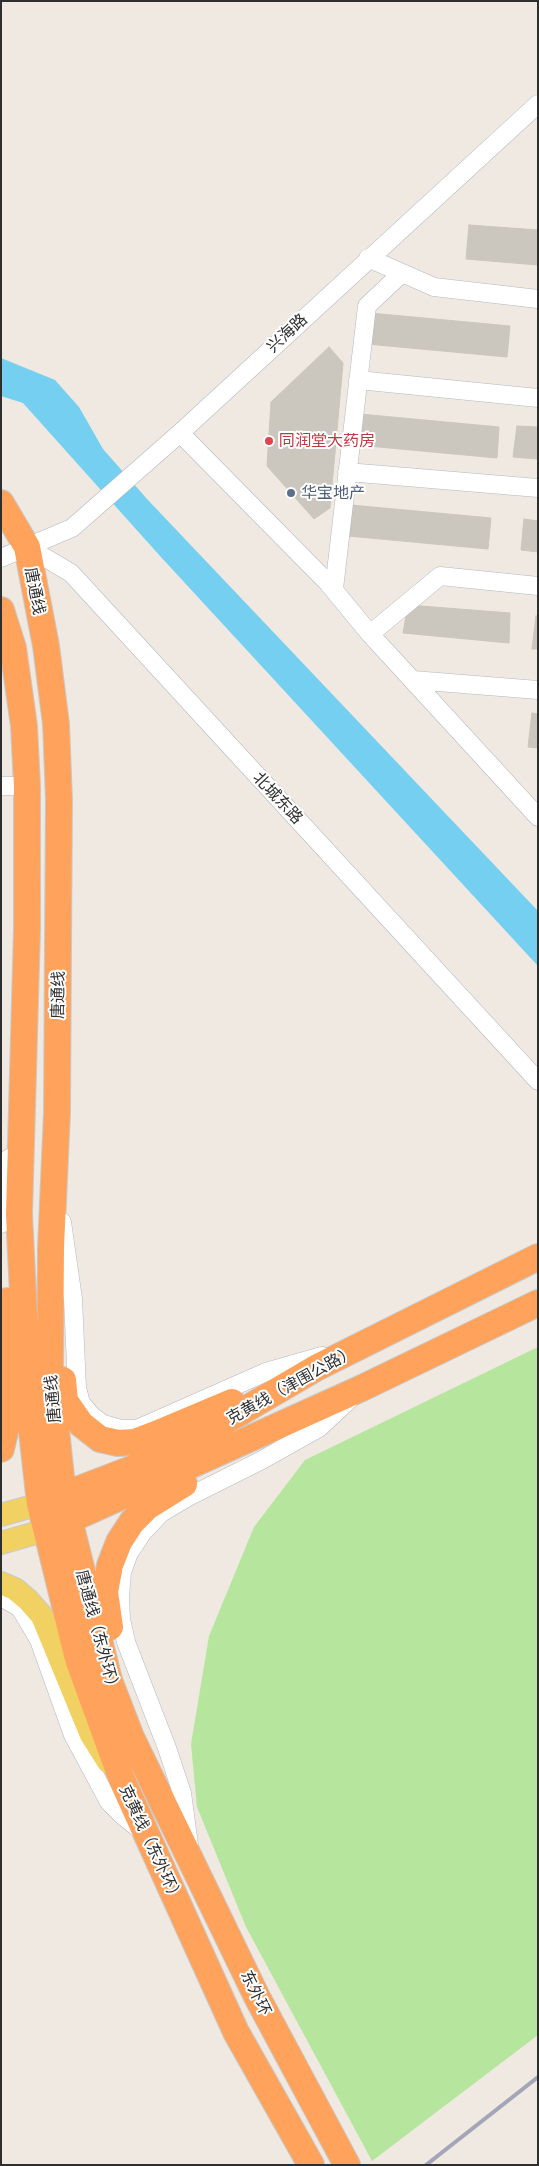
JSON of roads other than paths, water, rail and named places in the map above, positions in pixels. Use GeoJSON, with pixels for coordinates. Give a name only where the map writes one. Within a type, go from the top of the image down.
{"type":"FeatureCollection","features":[{"type":"Feature","properties":{"kind":"highway","name":"唐通线"},"geometry":{"type":"LineString","coordinates":[[1,503],[27,547],[46,646],[56,724],[59,800],[57,1112],[51,1247],[52,1500]]}},
{"type":"Feature","properties":{"kind":"highway","name":"唐通线"},"geometry":{"type":"LineString","coordinates":[[1,610],[13,648],[24,726],[27,786],[27,930],[22,1117],[10,1219],[28,1396],[52,1500]]}},
{"type":"Feature","properties":{"kind":"highway"},"geometry":{"type":"LineString","coordinates":[[1,1449],[7,1424],[6,1320],[10,1219]]}},
{"type":"Feature","properties":{"kind":"highway"},"geometry":{"type":"LineString","coordinates":[[51,1247],[59,1295],[65,1401],[81,1424],[100,1439],[118,1443],[135,1442],[316,1368]]}},
{"type":"Feature","properties":{"kind":"highway","name":"克黄线（津围公路）"},"geometry":{"type":"LineString","coordinates":[[52,1500],[142,1465],[200,1436],[316,1368],[538,1257]]}},
{"type":"Feature","properties":{"kind":"highway","name":"克黄线（津围公路）"},"geometry":{"type":"LineString","coordinates":[[58,1525],[362,1388],[538,1303]]}},
{"type":"Feature","properties":{"kind":"highway"},"geometry":{"type":"LineString","coordinates":[[171,1818],[118,1660],[108,1617],[106,1592],[110,1565],[119,1542],[132,1522],[147,1508],[170,1492],[243,1452],[305,1414]]}},
{"type":"Feature","properties":{"kind":"highway","name":"克黄线（东外环）"},"geometry":{"type":"LineString","coordinates":[[52,1500],[58,1525],[78,1660],[122,1780],[236,2032],[311,2165]]}},
{"type":"Feature","properties":{"kind":"highway","name":"唐通线（东外环）"},"geometry":{"type":"LineString","coordinates":[[58,1525],[109,1680],[131,1736],[171,1818]]}},
{"type":"Feature","properties":{"kind":"highway","name":"东外环"},"geometry":{"type":"LineString","coordinates":[[171,1818],[257,1997],[347,2165]]}},
{"type":"Feature","properties":{"kind":"main road"},"geometry":{"type":"LineString","coordinates":[[1,1515],[52,1500]]}},
{"type":"Feature","properties":{"kind":"main road"},"geometry":{"type":"LineString","coordinates":[[1,1543],[58,1525]]}},
{"type":"Feature","properties":{"kind":"main road"},"geometry":{"type":"LineString","coordinates":[[1,1582],[15,1589],[42,1616],[91,1735],[103,1756],[122,1780]]}},
{"type":"Feature","properties":{"kind":"street","name":"兴海路"},"geometry":{"type":"LineString","coordinates":[[27,547],[72,528],[180,433],[368,258],[538,104]]}},
{"type":"Feature","properties":{"kind":"street"},"geometry":{"type":"LineString","coordinates":[[368,258],[434,287],[538,299]]}},
{"type":"Feature","properties":{"kind":"street"},"geometry":{"type":"LineString","coordinates":[[334,589],[367,306],[402,273]]}},
{"type":"Feature","properties":{"kind":"street"},"geometry":{"type":"LineString","coordinates":[[358,380],[538,398]]}},
{"type":"Feature","properties":{"kind":"street"},"geometry":{"type":"LineString","coordinates":[[180,433],[334,589],[370,634],[538,817]]}},
{"type":"Feature","properties":{"kind":"street"},"geometry":{"type":"LineString","coordinates":[[348,472],[538,488]]}},
{"type":"Feature","properties":{"kind":"street"},"geometry":{"type":"LineString","coordinates":[[1,558],[27,547]]}},
{"type":"Feature","properties":{"kind":"street","name":"北城东路"},"geometry":{"type":"LineString","coordinates":[[27,547],[71,573],[538,1081]]}},
{"type":"Feature","properties":{"kind":"street"},"geometry":{"type":"LineString","coordinates":[[370,634],[440,576],[538,586]]}},
{"type":"Feature","properties":{"kind":"street"},"geometry":{"type":"LineString","coordinates":[[413,680],[538,690]]}},
{"type":"Feature","properties":{"kind":"street"},"geometry":{"type":"LineString","coordinates":[[1,786],[27,786]]}},
{"type":"Feature","properties":{"kind":"street"},"geometry":{"type":"LineString","coordinates":[[57,1112],[62,1147],[62,1215],[72,1299],[77,1388],[81,1403],[92,1416],[103,1424],[121,1429],[137,1429],[266,1372],[370,1342]]}},
{"type":"Feature","properties":{"kind":"street"},"geometry":{"type":"LineString","coordinates":[[190,1855],[182,1793],[126,1642],[121,1619],[120,1597],[124,1566],[129,1553],[143,1532],[162,1513],[188,1497],[319,1428],[362,1388]]}},
{"type":"Feature","properties":{"kind":"street"},"geometry":{"type":"LineString","coordinates":[[1,1597],[20,1608],[40,1640],[73,1735],[109,1802],[148,1836]]}},
{"type":"Feature","properties":{"kind":"water"},"geometry":{"type":"Polygon","coordinates":[[[1,358],[55,380],[79,407],[103,449],[147,499],[538,911],[538,966],[160,556],[23,403],[1,396],[1,358]]]}},
{"type":"Feature","properties":{"kind":"railway"},"geometry":{"type":"LineString","coordinates":[[426,2165],[538,2077]]}},
{"type":"Feature","properties":{"kind":"place","name":"同润堂大药房"},"geometry":{"type":"Point","coordinates":[269,441]}},
{"type":"Feature","properties":{"kind":"place","name":"华宝地产"},"geometry":{"type":"Point","coordinates":[291,493]}}]}
